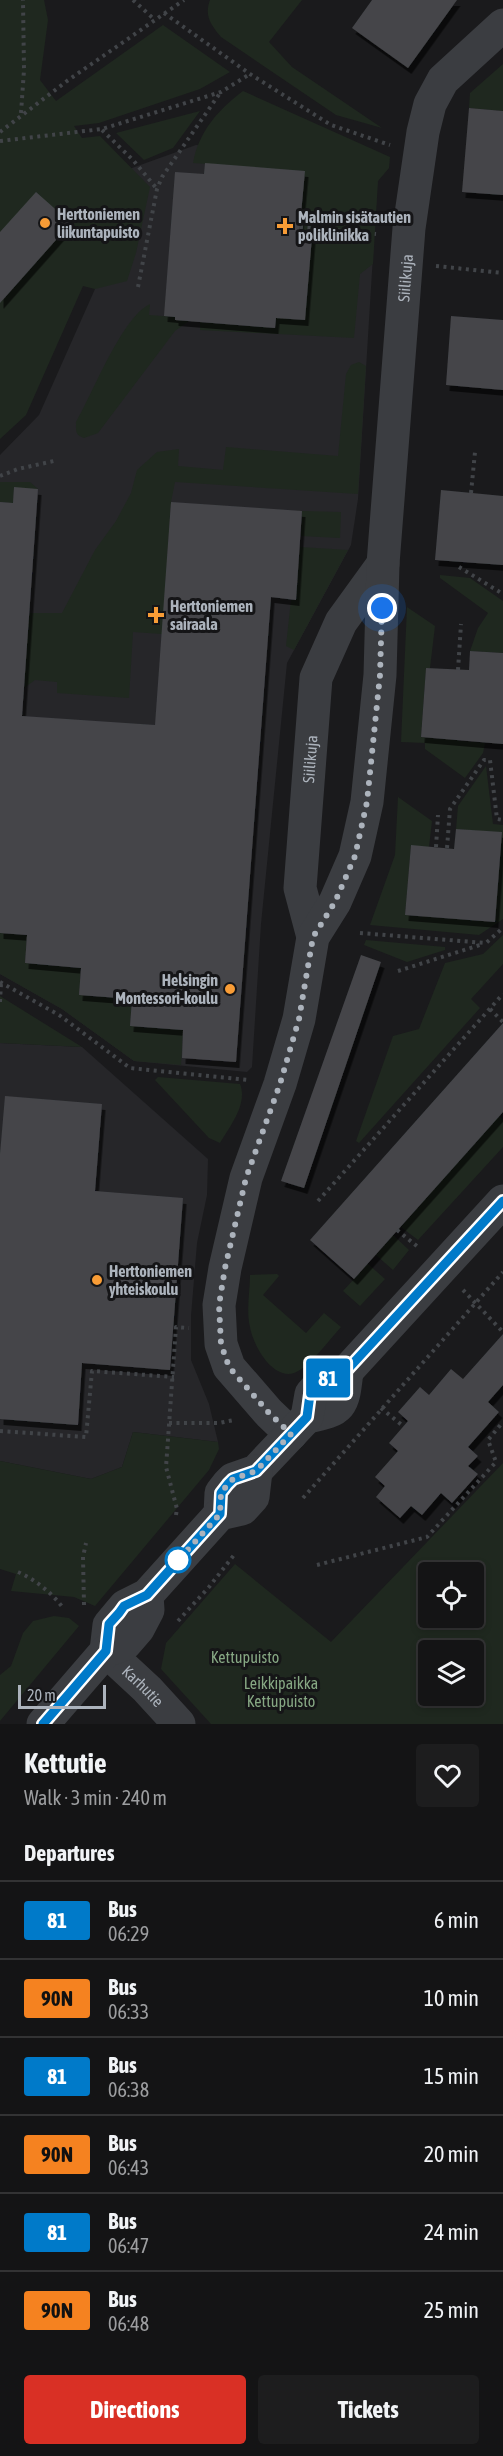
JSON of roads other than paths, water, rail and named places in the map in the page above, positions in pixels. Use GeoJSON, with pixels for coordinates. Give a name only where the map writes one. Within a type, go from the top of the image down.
{"type":"FeatureCollection","features":[{"type":"Feature","properties":{"kind":"street","name":"Siilikuja"},"geometry":{"type":"LineString","coordinates":[[299,1426],[269,1413],[229,1367],[221,1344],[219,1305],[225,1268],[246,1178],[280,1084],[299,1019],[313,937],[335,902],[355,856],[367,802],[380,675],[383,564],[409,228],[420,149],[430,104],[443,80],[503,25]]}},
{"type":"Feature","properties":{"kind":"street","name":"Siilikuja"},"geometry":{"type":"LineString","coordinates":[[313,937],[300,888],[316,678],[341,622],[383,564]]}},
{"type":"Feature","properties":{"kind":"street"},"geometry":{"type":"LineString","coordinates":[[43,1724],[106,1651],[125,1644],[138,1629],[148,1610],[147,1595],[220,1514],[221,1493],[228,1484],[233,1479],[256,1471],[299,1426],[332,1412],[344,1398],[346,1371],[503,1201]]}},
{"type":"Feature","properties":{"kind":"street","name":"Karhutie"},"geometry":{"type":"LineString","coordinates":[[106,1651],[147,1689],[179,1724]]}},
{"type":"Feature","properties":{"kind":"place","name":"Herttoniemen liikuntapuisto"},"geometry":{"type":"Point","coordinates":[45,223]}},
{"type":"Feature","properties":{"kind":"place","name":"Malmin sisätautien poliklinikka"},"geometry":{"type":"Point","coordinates":[285,226]}},
{"type":"Feature","properties":{"kind":"place","name":"Herttoniemen sairaala"},"geometry":{"type":"Point","coordinates":[156,615]}},
{"type":"Feature","properties":{"kind":"place","name":"Helsingin Montessori-koulu"},"geometry":{"type":"Point","coordinates":[230,989]}},
{"type":"Feature","properties":{"kind":"place","name":"Herttoniemen yhteiskoulu"},"geometry":{"type":"Point","coordinates":[97,1280]}},
{"type":"Feature","properties":{"kind":"park label","name":"Kettupuisto"},"geometry":{"type":"Point","coordinates":[245,1657]}},
{"type":"Feature","properties":{"kind":"park label","name":"Leikkipaikka Kettupuisto"},"geometry":{"type":"Point","coordinates":[281,1692]}}]}
